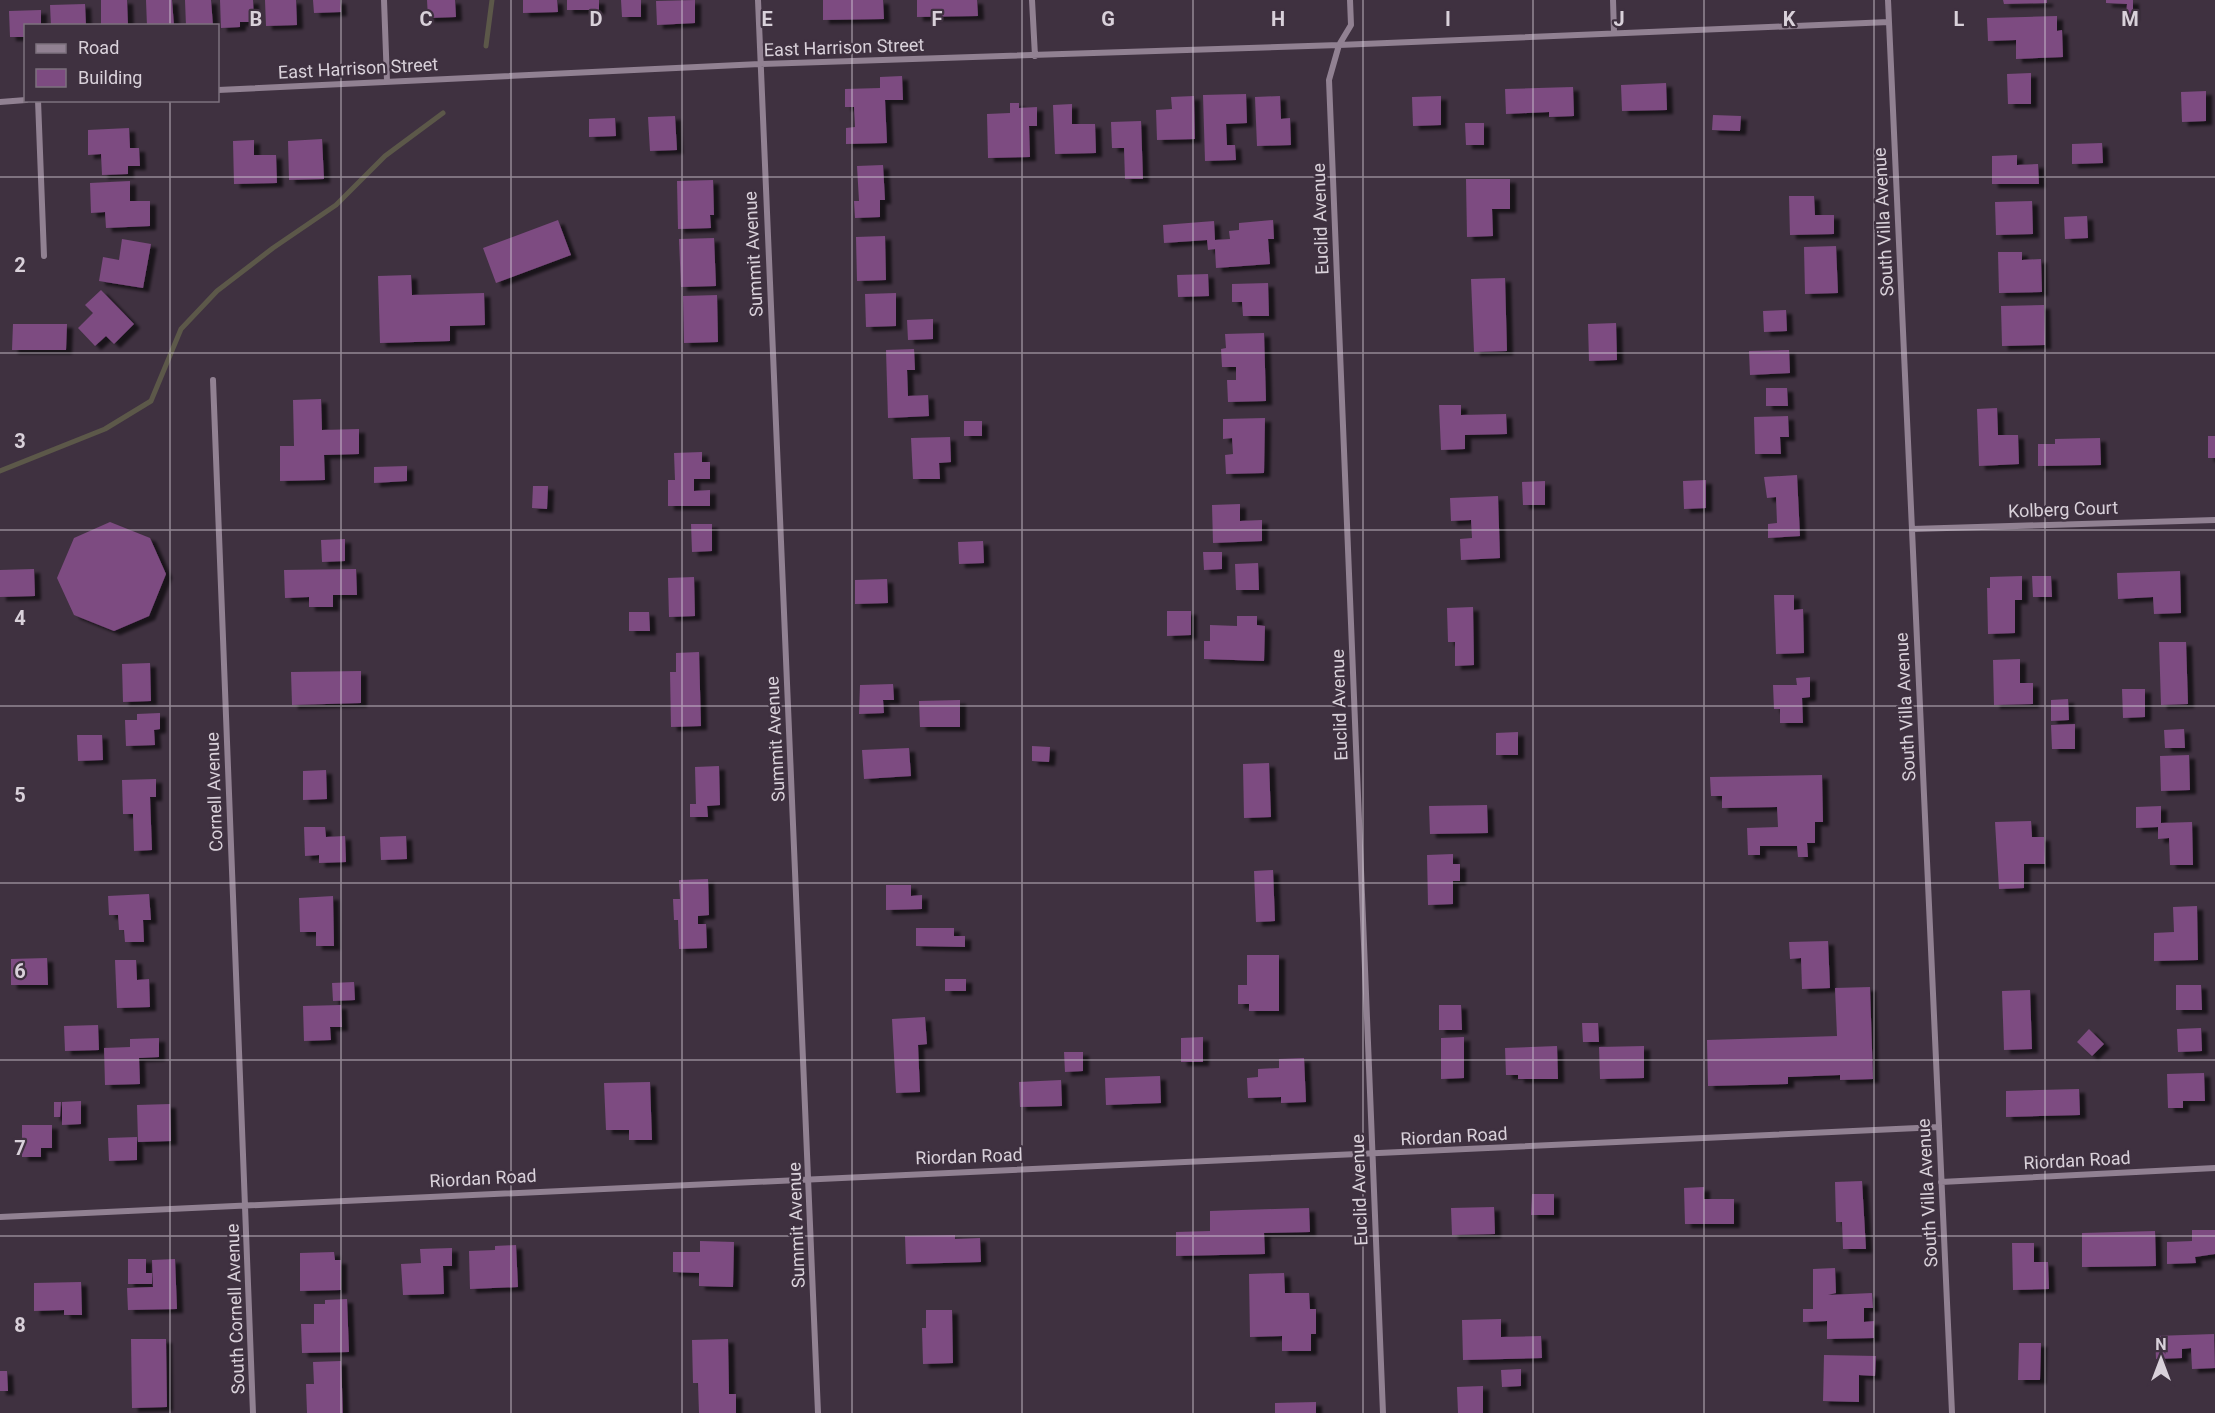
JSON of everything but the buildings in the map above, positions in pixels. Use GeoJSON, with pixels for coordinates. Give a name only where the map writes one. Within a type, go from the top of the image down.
{"type":"FeatureCollection","features":[{"type":"Feature","properties":{"kind":"street"},"geometry":{"type":"LineString","coordinates":[[384,0],[387,81]]}},
{"type":"Feature","properties":{"kind":"street","name":"Summit Avenue"},"geometry":{"type":"LineString","coordinates":[[758,0],[818,1413]]}},
{"type":"Feature","properties":{"kind":"street"},"geometry":{"type":"LineString","coordinates":[[1032,0],[1035,56]]}},
{"type":"Feature","properties":{"kind":"street","name":"Euclid Avenue"},"geometry":{"type":"LineString","coordinates":[[1350,0],[1351,25],[1339,45],[1329,80],[1383,1413]]}},
{"type":"Feature","properties":{"kind":"street"},"geometry":{"type":"LineString","coordinates":[[1613,0],[1614,32]]}},
{"type":"Feature","properties":{"kind":"street","name":"South Villa Avenue"},"geometry":{"type":"LineString","coordinates":[[1888,0],[1952,1413]]}},
{"type":"Feature","properties":{"kind":"street","name":"East Harrison Street"},"geometry":{"type":"LineString","coordinates":[[219,90],[760,64],[1339,45],[1889,22]]}},
{"type":"Feature","properties":{"kind":"street"},"geometry":{"type":"LineString","coordinates":[[0,102],[24,100]]}},
{"type":"Feature","properties":{"kind":"street"},"geometry":{"type":"LineString","coordinates":[[38,102],[44,256]]}},
{"type":"Feature","properties":{"kind":"street","name":"Cornell Avenue"},"geometry":{"type":"LineString","coordinates":[[213,380],[247,1203]]}},
{"type":"Feature","properties":{"kind":"street","name":"Kolberg Court"},"geometry":{"type":"LineString","coordinates":[[1912,529],[2215,519]]}},
{"type":"Feature","properties":{"kind":"street","name":"Riordan Road"},"geometry":{"type":"LineString","coordinates":[[0,1217],[247,1203],[1372,1155],[1939,1127]]}},
{"type":"Feature","properties":{"kind":"street","name":"Riordan Road"},"geometry":{"type":"LineString","coordinates":[[1941,1182],[2215,1168]]}},
{"type":"Feature","properties":{"kind":"street","name":"South Cornell Avenue"},"geometry":{"type":"LineString","coordinates":[[247,1203],[253,1413]]}},
{"type":"Feature","properties":{"kind":"waterway"},"geometry":{"type":"LineString","coordinates":[[486,46],[492,0]]}},
{"type":"Feature","properties":{"kind":"waterway"},"geometry":{"type":"LineString","coordinates":[[0,471],[105,429],[151,401],[181,329],[217,291],[273,248],[336,205],[385,156],[443,113]]}}]}
